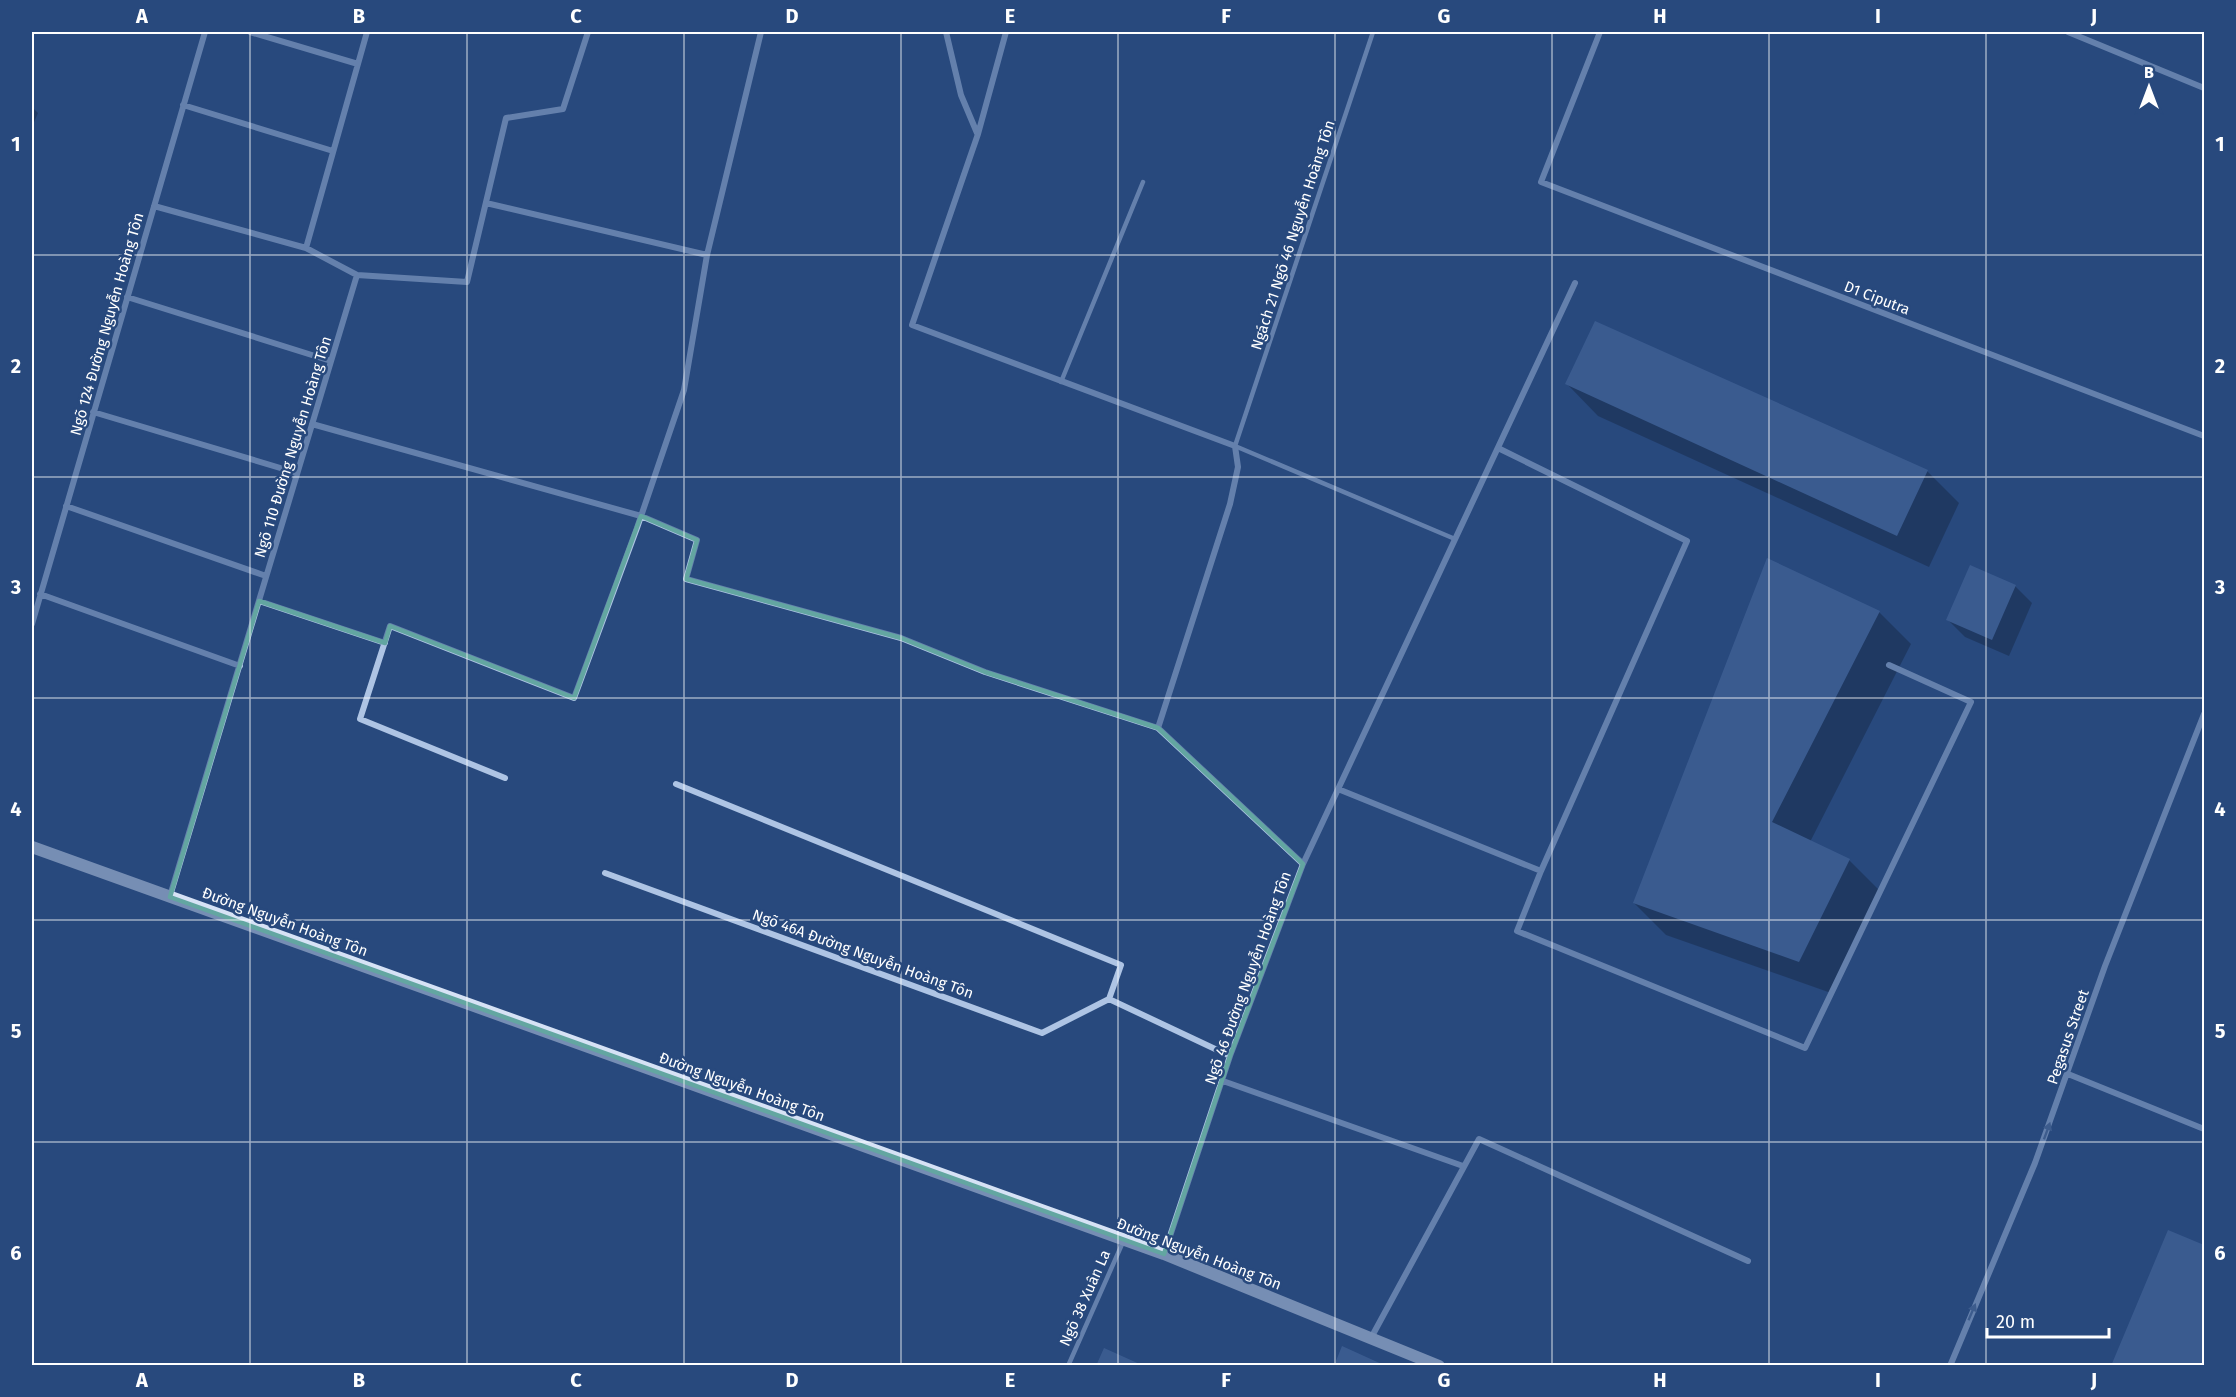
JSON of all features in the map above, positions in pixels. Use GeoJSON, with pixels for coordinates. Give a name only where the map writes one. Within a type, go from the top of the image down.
{"type":"FeatureCollection","features":[{"type":"Feature","properties":{"kind":"main road","name":"Đường Nguyễn Hoàng Tôn"},"geometry":{"type":"LineString","coordinates":[[32,847],[1164,1254],[1439,1365]]}},
{"type":"Feature","properties":{"kind":"street","name":"Ngõ 124 Đường Nguyễn Hoàng Tôn"},"geometry":{"type":"LineString","coordinates":[[32,624],[205,32]]}},
{"type":"Feature","properties":{"kind":"street"},"geometry":{"type":"LineString","coordinates":[[250,32],[358,64]]}},
{"type":"Feature","properties":{"kind":"street"},"geometry":{"type":"LineString","coordinates":[[306,248],[367,32]]}},
{"type":"Feature","properties":{"kind":"street"},"geometry":{"type":"LineString","coordinates":[[154,206],[306,248],[357,275],[467,282],[506,118],[563,109],[588,32]]}},
{"type":"Feature","properties":{"kind":"street"},"geometry":{"type":"LineString","coordinates":[[504,778],[360,719],[390,626],[574,698],[641,516],[684,390],[707,255],[761,32]]}},
{"type":"Feature","properties":{"kind":"street"},"geometry":{"type":"LineString","coordinates":[[946,32],[961,95],[978,134]]}},
{"type":"Feature","properties":{"kind":"street"},"geometry":{"type":"LineString","coordinates":[[312,424],[641,516],[697,540],[686,579],[901,638],[985,672],[1158,728],[1230,504],[1238,467],[1235,446],[912,326],[978,134],[1006,32]]}},
{"type":"Feature","properties":{"kind":"street","name":"D1 Ciputra"},"geometry":{"type":"LineString","coordinates":[[1600,32],[1541,182],[2205,436]]}},
{"type":"Feature","properties":{"kind":"street"},"geometry":{"type":"LineString","coordinates":[[2068,32],[2205,88]]}},
{"type":"Feature","properties":{"kind":"street"},"geometry":{"type":"LineString","coordinates":[[183,105],[333,151]]}},
{"type":"Feature","properties":{"kind":"street"},"geometry":{"type":"LineString","coordinates":[[486,203],[707,255]]}},
{"type":"Feature","properties":{"kind":"street","name":"Ngõ 110 Đường Nguyễn Hoàng Tôn"},"geometry":{"type":"LineString","coordinates":[[170,897],[357,275]]}},
{"type":"Feature","properties":{"kind":"street"},"geometry":{"type":"LineString","coordinates":[[1303,864],[1575,283]]}},
{"type":"Feature","properties":{"kind":"street"},"geometry":{"type":"LineString","coordinates":[[127,297],[331,360]]}},
{"type":"Feature","properties":{"kind":"street"},"geometry":{"type":"LineString","coordinates":[[93,412],[297,473]]}},
{"type":"Feature","properties":{"kind":"street"},"geometry":{"type":"LineString","coordinates":[[1498,448],[1687,541],[1541,871],[1517,931],[1805,1048],[1971,702],[1889,665]]}},
{"type":"Feature","properties":{"kind":"street"},"geometry":{"type":"LineString","coordinates":[[66,506],[266,576]]}},
{"type":"Feature","properties":{"kind":"street"},"geometry":{"type":"LineString","coordinates":[[40,594],[240,666]]}},
{"type":"Feature","properties":{"kind":"street"},"geometry":{"type":"LineString","coordinates":[[259,601],[385,643]]}},
{"type":"Feature","properties":{"kind":"street","name":"Pegasus Street"},"geometry":{"type":"LineString","coordinates":[[1950,1365],[2035,1163],[2105,966],[2205,714]]}},
{"type":"Feature","properties":{"kind":"street","name":"Ngõ 46 Đường Nguyễn Hoàng Tôn"},"geometry":{"type":"LineString","coordinates":[[1158,728],[1303,864],[1230,1056],[1164,1254]]}},
{"type":"Feature","properties":{"kind":"street"},"geometry":{"type":"LineString","coordinates":[[676,784],[1121,965],[1109,999],[1230,1056]]}},
{"type":"Feature","properties":{"kind":"street"},"geometry":{"type":"LineString","coordinates":[[1338,789],[1541,871]]}},
{"type":"Feature","properties":{"kind":"street","name":"Ngõ 46A Đường Nguyễn Hoàng Tôn"},"geometry":{"type":"LineString","coordinates":[[605,873],[1042,1033],[1109,999]]}},
{"type":"Feature","properties":{"kind":"street"},"geometry":{"type":"LineString","coordinates":[[2068,1074],[2205,1129]]}},
{"type":"Feature","properties":{"kind":"street"},"geometry":{"type":"LineString","coordinates":[[1223,1081],[1463,1166]]}},
{"type":"Feature","properties":{"kind":"street"},"geometry":{"type":"LineString","coordinates":[[1371,1338],[1479,1138],[1748,1261]]}},
{"type":"Feature","properties":{"kind":"lane","name":"Ngách 21 Ngõ 46 Nguyễn Hoàng Tôn"},"geometry":{"type":"LineString","coordinates":[[1235,446],[1373,32]]}},
{"type":"Feature","properties":{"kind":"lane"},"geometry":{"type":"LineString","coordinates":[[1061,382],[1143,182]]}},
{"type":"Feature","properties":{"kind":"lane"},"geometry":{"type":"LineString","coordinates":[[1235,446],[1455,539]]}},
{"type":"Feature","properties":{"kind":"lane","name":"Ngõ 38 Xuân La"},"geometry":{"type":"LineString","coordinates":[[1068,1365],[1124,1240]]}},
{"type":"Feature","properties":{"kind":"highlighted area"},"geometry":{"type":"Polygon","coordinates":[[[641,516],[697,540],[686,579],[901,638],[985,672],[1158,728],[1303,864],[1230,1056],[1164,1254],[170,897],[259,601],[385,643],[390,626],[574,698],[641,516]]]}},
{"type":"Feature","properties":{"kind":"building"},"geometry":{"type":"Polygon","coordinates":[[[1595,321],[1928,470],[1897,536],[1565,384],[1595,321]]]}},
{"type":"Feature","properties":{"kind":"building"},"geometry":{"type":"Polygon","coordinates":[[[1767,558],[1880,611],[1772,822],[1850,859],[1799,962],[1633,903],[1767,558]]]}},
{"type":"Feature","properties":{"kind":"building"},"geometry":{"type":"Polygon","coordinates":[[[1970,565],[2016,585],[1992,640],[1946,620],[1970,565]]]}},
{"type":"Feature","properties":{"kind":"building"},"geometry":{"type":"Polygon","coordinates":[[[2168,1230],[2204,1245],[2204,1366],[2111,1366],[2168,1230]]]}},
{"type":"Feature","properties":{"kind":"building"},"geometry":{"type":"Polygon","coordinates":[[[1342,1346],[1386,1366],[1334,1366],[1342,1346]]]}},
{"type":"Feature","properties":{"kind":"building"},"geometry":{"type":"Polygon","coordinates":[[[1104,1348],[1144,1366],[1096,1366],[1104,1348]]]}}]}
